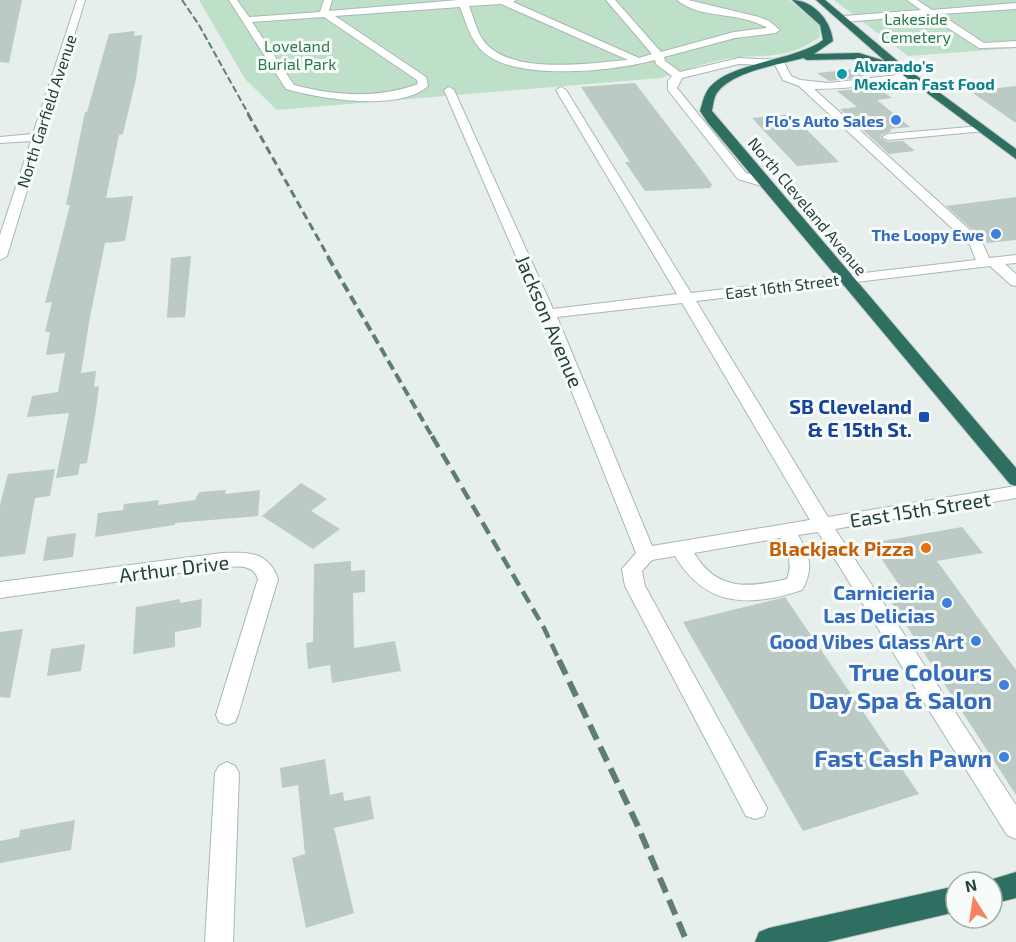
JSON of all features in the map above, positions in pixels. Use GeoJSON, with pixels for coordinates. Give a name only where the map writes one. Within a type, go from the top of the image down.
{"type":"FeatureCollection","features":[{"type":"Feature","properties":{"kind":"highway","name":"North Cleveland Avenue"},"geometry":{"type":"LineString","coordinates":[[796,0],[828,30],[828,39],[824,44],[796,58],[741,71],[722,81],[710,93],[706,111],[712,121],[1016,480]]}},
{"type":"Feature","properties":{"kind":"highway"},"geometry":{"type":"LineString","coordinates":[[820,0],[906,72],[1016,155]]}},
{"type":"Feature","properties":{"kind":"highway"},"geometry":{"type":"LineString","coordinates":[[796,58],[829,55],[858,56],[906,72]]}},
{"type":"Feature","properties":{"kind":"highway"},"geometry":{"type":"LineString","coordinates":[[769,942],[944,902]]}},
{"type":"Feature","properties":{"kind":"street","name":"North Garfield Avenue"},"geometry":{"type":"LineString","coordinates":[[0,254],[81,0]]}},
{"type":"Feature","properties":{"kind":"street"},"geometry":{"type":"LineString","coordinates":[[233,0],[290,87],[319,95],[352,98],[407,93],[423,86],[422,80],[324,13]]}},
{"type":"Feature","properties":{"kind":"street"},"geometry":{"type":"LineString","coordinates":[[324,13],[328,0]]}},
{"type":"Feature","properties":{"kind":"street"},"geometry":{"type":"LineString","coordinates":[[501,0],[639,61]]}},
{"type":"Feature","properties":{"kind":"street"},"geometry":{"type":"LineString","coordinates":[[246,20],[512,0]]}},
{"type":"Feature","properties":{"kind":"street"},"geometry":{"type":"LineString","coordinates":[[610,0],[659,56],[660,62],[678,76]]}},
{"type":"Feature","properties":{"kind":"street"},"geometry":{"type":"LineString","coordinates":[[463,2],[477,39],[494,55],[523,65],[565,68],[639,61],[734,35],[775,30],[766,21],[710,11],[681,0]]}},
{"type":"Feature","properties":{"kind":"street"},"geometry":{"type":"LineString","coordinates":[[911,0],[982,46],[1016,44]]}},
{"type":"Feature","properties":{"kind":"street"},"geometry":{"type":"LineString","coordinates":[[1004,0],[1016,6]]}},
{"type":"Feature","properties":{"kind":"street"},"geometry":{"type":"LineString","coordinates":[[844,19],[1016,6]]}},
{"type":"Feature","properties":{"kind":"street"},"geometry":{"type":"LineString","coordinates":[[765,183],[742,176],[708,136],[672,88],[673,81],[678,76],[739,61],[775,62],[787,78],[813,86],[879,81],[906,72]]}},
{"type":"Feature","properties":{"kind":"street"},"geometry":{"type":"LineString","coordinates":[[803,84],[976,243],[989,261],[1016,282]]}},
{"type":"Feature","properties":{"kind":"street","name":"Jackson Avenue"},"geometry":{"type":"LineString","coordinates":[[449,90],[548,314],[646,554]]}},
{"type":"Feature","properties":{"kind":"street"},"geometry":{"type":"LineString","coordinates":[[561,90],[823,525],[1016,827]]}},
{"type":"Feature","properties":{"kind":"street"},"geometry":{"type":"LineString","coordinates":[[888,137],[981,129]]}},
{"type":"Feature","properties":{"kind":"street"},"geometry":{"type":"LineString","coordinates":[[0,140],[38,137]]}},
{"type":"Feature","properties":{"kind":"street","name":"East 16th Street"},"geometry":{"type":"LineString","coordinates":[[548,314],[1016,259]]}},
{"type":"Feature","properties":{"kind":"street","name":"East 15th Street"},"geometry":{"type":"LineString","coordinates":[[646,554],[1016,492]]}},
{"type":"Feature","properties":{"kind":"street"},"geometry":{"type":"LineString","coordinates":[[681,549],[688,562],[701,577],[719,590],[747,593],[773,591],[795,585],[801,572],[800,555],[785,531]]}},
{"type":"Feature","properties":{"kind":"street"},"geometry":{"type":"LineString","coordinates":[[646,554],[632,569],[635,586],[755,808]]}},
{"type":"Feature","properties":{"kind":"street","name":"Arthur Drive"},"geometry":{"type":"LineString","coordinates":[[0,590],[222,560],[257,562],[266,569],[268,579],[227,715]]}},
{"type":"Feature","properties":{"kind":"street"},"geometry":{"type":"LineString","coordinates":[[219,942],[227,773]]}},
{"type":"Feature","properties":{"kind":"green space","name":"Loveland Burial Park"},"geometry":{"type":"Polygon","coordinates":[[[199,0],[789,0],[819,24],[820,37],[807,45],[783,54],[721,60],[661,78],[277,110],[245,79],[199,0]]]}},
{"type":"Feature","properties":{"kind":"green space","name":"Lakeside Cemetery"},"geometry":{"type":"Polygon","coordinates":[[[834,0],[1016,0],[1016,48],[908,56],[834,0]]]}},
{"type":"Feature","properties":{"kind":"building"},"geometry":{"type":"Polygon","coordinates":[[[0,0],[22,0],[9,63],[0,62],[0,0]]]}},
{"type":"Feature","properties":{"kind":"building"},"geometry":{"type":"Polygon","coordinates":[[[135,31],[134,36],[142,35],[136,79],[123,134],[119,135],[106,198],[133,196],[125,241],[105,243],[90,317],[81,373],[96,371],[94,387],[99,386],[87,463],[80,464],[78,475],[56,478],[69,413],[27,417],[32,396],[58,392],[65,353],[46,355],[50,332],[45,332],[52,302],[45,303],[70,205],[66,205],[85,112],[87,112],[109,34],[135,31]]]}},
{"type":"Feature","properties":{"kind":"building","name":"Alvarado's Mexican Fast Food"},"geometry":{"type":"Polygon","coordinates":[[[856,69],[865,77],[829,81],[817,73],[856,69]]]}},
{"type":"Feature","properties":{"kind":"building"},"geometry":{"type":"Polygon","coordinates":[[[635,83],[700,168],[713,186],[710,186],[711,188],[645,191],[625,162],[630,162],[581,87],[635,83]]]}},
{"type":"Feature","properties":{"kind":"building"},"geometry":{"type":"Polygon","coordinates":[[[1016,86],[1016,123],[970,91],[1016,86]]]}},
{"type":"Feature","properties":{"kind":"building"},"geometry":{"type":"Polygon","coordinates":[[[877,87],[892,98],[877,100],[910,127],[889,129],[892,131],[881,135],[880,138],[888,142],[903,141],[915,151],[889,154],[840,109],[857,107],[837,91],[877,87]]]}},
{"type":"Feature","properties":{"kind":"building"},"geometry":{"type":"Polygon","coordinates":[[[791,114],[839,162],[797,166],[752,118],[791,114]]]}},
{"type":"Feature","properties":{"kind":"building"},"geometry":{"type":"Polygon","coordinates":[[[1016,197],[1016,240],[987,243],[946,206],[1016,197]]]}},
{"type":"Feature","properties":{"kind":"building"},"geometry":{"type":"Polygon","coordinates":[[[191,256],[185,317],[167,318],[171,258],[191,256]]]}},
{"type":"Feature","properties":{"kind":"building"},"geometry":{"type":"Polygon","coordinates":[[[55,469],[50,496],[35,498],[25,554],[0,557],[0,505],[8,474],[55,469]]]}},
{"type":"Feature","properties":{"kind":"building"},"geometry":{"type":"Polygon","coordinates":[[[301,483],[327,499],[311,511],[340,529],[313,549],[262,516],[301,483]]]}},
{"type":"Feature","properties":{"kind":"building"},"geometry":{"type":"Polygon","coordinates":[[[226,490],[225,494],[260,490],[258,516],[175,523],[175,525],[95,537],[98,513],[123,510],[124,504],[159,500],[158,505],[195,500],[199,492],[226,490]]]}},
{"type":"Feature","properties":{"kind":"building"},"geometry":{"type":"Polygon","coordinates":[[[962,527],[983,553],[937,561],[1016,670],[1016,795],[888,597],[905,594],[871,543],[962,527]]]}},
{"type":"Feature","properties":{"kind":"building"},"geometry":{"type":"Polygon","coordinates":[[[76,533],[73,557],[43,561],[47,537],[76,533]]]}},
{"type":"Feature","properties":{"kind":"building"},"geometry":{"type":"Polygon","coordinates":[[[351,561],[351,571],[365,570],[365,592],[353,593],[354,648],[395,641],[401,671],[332,683],[330,665],[308,669],[306,643],[313,642],[314,564],[351,561]]]}},
{"type":"Feature","properties":{"kind":"building"},"geometry":{"type":"Polygon","coordinates":[[[785,597],[919,794],[803,831],[683,622],[785,597]]]}},
{"type":"Feature","properties":{"kind":"building"},"geometry":{"type":"Polygon","coordinates":[[[180,599],[180,603],[202,599],[201,627],[175,632],[175,647],[133,654],[136,607],[180,599]]]}},
{"type":"Feature","properties":{"kind":"building"},"geometry":{"type":"Polygon","coordinates":[[[23,629],[10,698],[0,697],[0,632],[23,629]]]}},
{"type":"Feature","properties":{"kind":"building"},"geometry":{"type":"Polygon","coordinates":[[[85,644],[81,671],[47,676],[51,649],[85,644]]]}},
{"type":"Feature","properties":{"kind":"building"},"geometry":{"type":"Polygon","coordinates":[[[325,759],[330,795],[343,792],[344,801],[370,796],[374,819],[334,828],[354,913],[306,928],[292,858],[305,854],[298,785],[282,788],[280,768],[325,759]]]}},
{"type":"Feature","properties":{"kind":"building"},"geometry":{"type":"Polygon","coordinates":[[[75,820],[71,850],[0,863],[0,841],[19,837],[20,830],[75,820]]]}},
{"type":"Feature","properties":{"kind":"railway"},"geometry":{"type":"LineString","coordinates":[[182,0],[199,25],[249,115]]}},
{"type":"Feature","properties":{"kind":"railway"},"geometry":{"type":"LineString","coordinates":[[248,114],[329,258]]}},
{"type":"Feature","properties":{"kind":"railway"},"geometry":{"type":"LineString","coordinates":[[328,257],[433,438]]}},
{"type":"Feature","properties":{"kind":"railway"},"geometry":{"type":"LineString","coordinates":[[432,436],[544,628],[560,662]]}},
{"type":"Feature","properties":{"kind":"railway"},"geometry":{"type":"LineString","coordinates":[[559,660],[636,822],[687,942]]}},
{"type":"Feature","properties":{"kind":"place","name":"Alvarado's Mexican Fast Food"},"geometry":{"type":"Point","coordinates":[842,74]}},
{"type":"Feature","properties":{"kind":"place","name":"Flo's Auto Sales"},"geometry":{"type":"Point","coordinates":[896,120]}},
{"type":"Feature","properties":{"kind":"place","name":"The Loopy Ewe"},"geometry":{"type":"Point","coordinates":[996,234]}},
{"type":"Feature","properties":{"kind":"place","name":"SB Cleveland & E 15th St."},"geometry":{"type":"Point","coordinates":[924,417]}},
{"type":"Feature","properties":{"kind":"place","name":"Blackjack Pizza"},"geometry":{"type":"Point","coordinates":[926,548]}},
{"type":"Feature","properties":{"kind":"place","name":"Carnicieria Las Delicias"},"geometry":{"type":"Point","coordinates":[947,603]}},
{"type":"Feature","properties":{"kind":"place","name":"Good Vibes Glass Art"},"geometry":{"type":"Point","coordinates":[976,641]}},
{"type":"Feature","properties":{"kind":"place","name":"True Colours Day Spa & Salon"},"geometry":{"type":"Point","coordinates":[1004,685]}},
{"type":"Feature","properties":{"kind":"place","name":"Fast Cash Pawn"},"geometry":{"type":"Point","coordinates":[1004,757]}}]}
